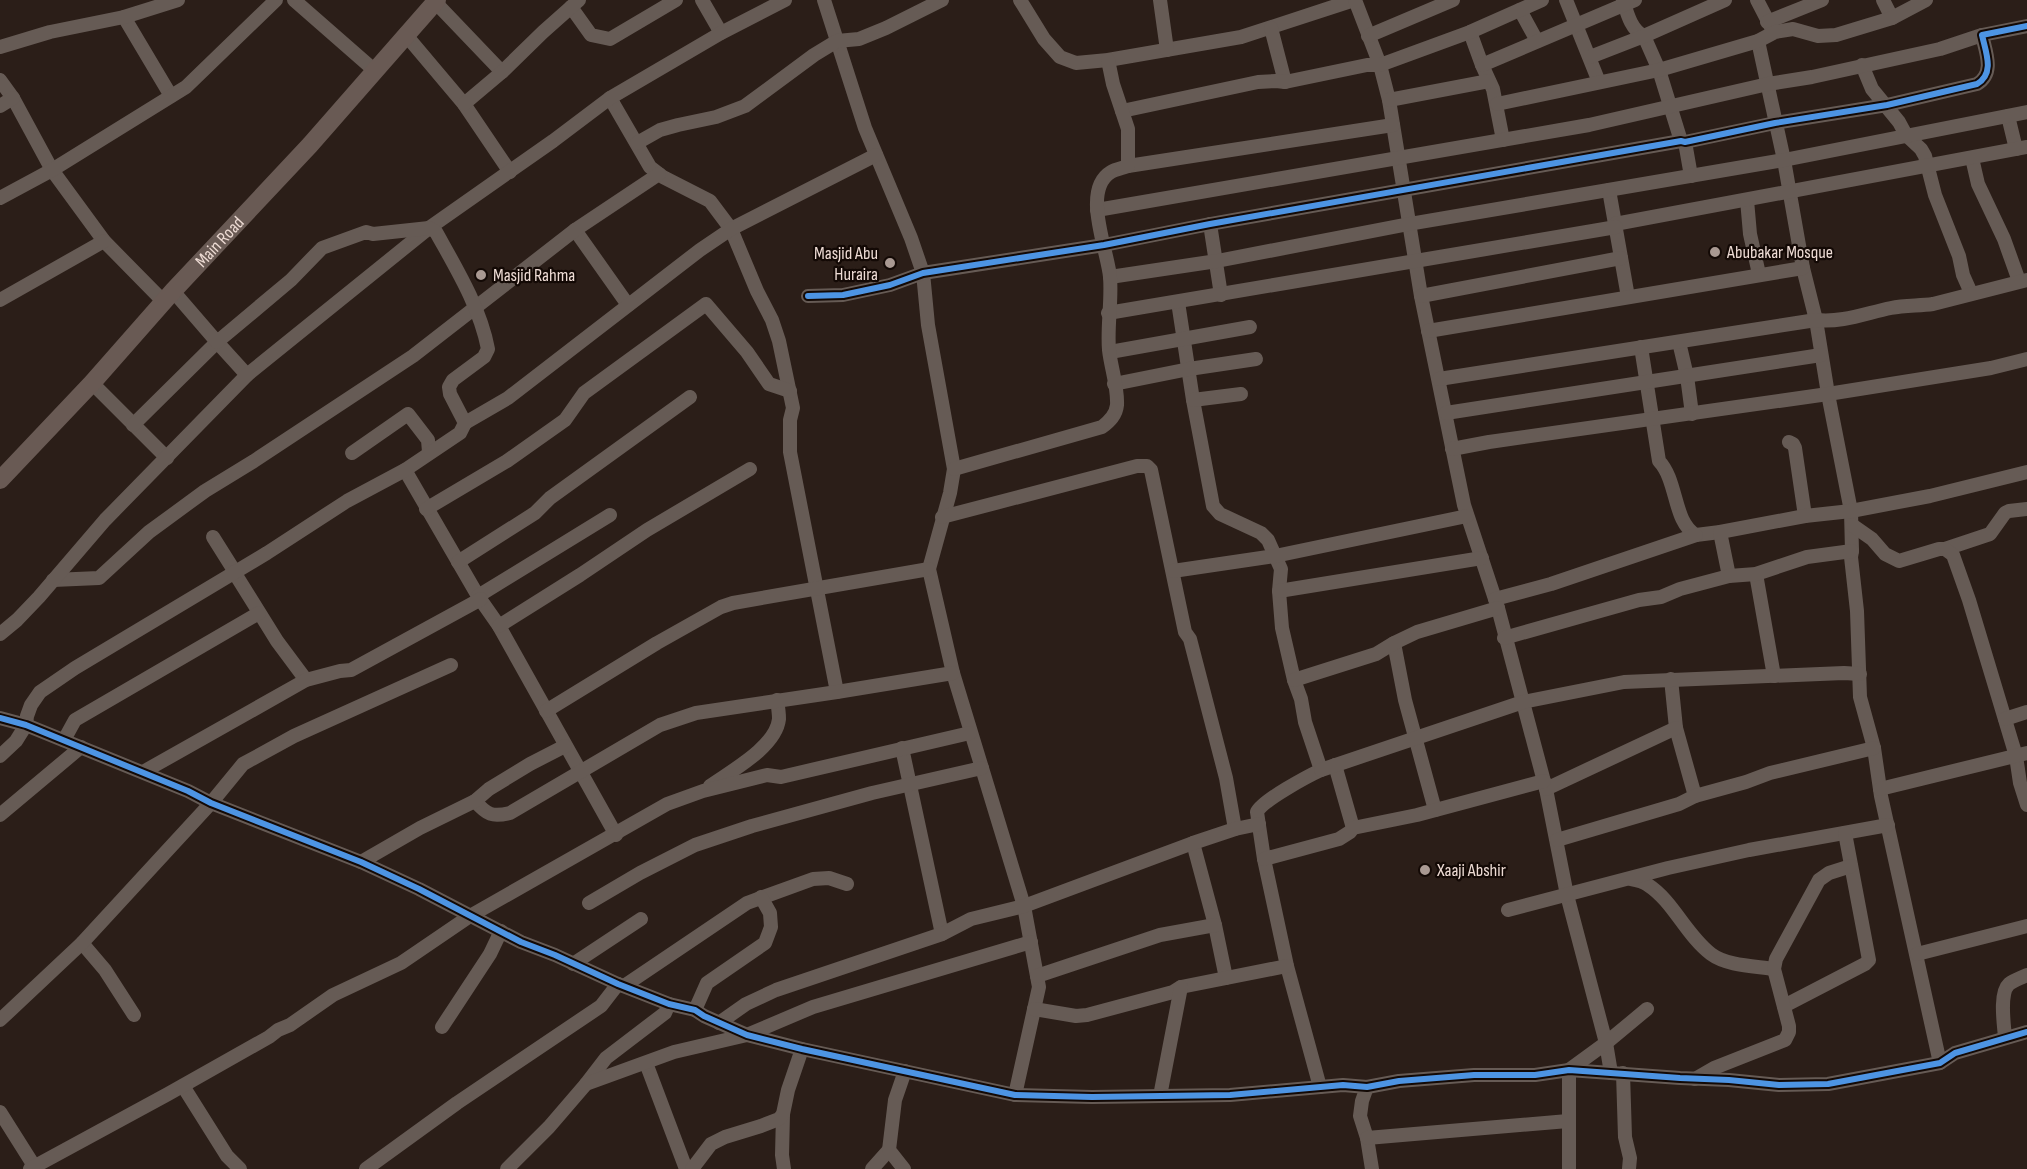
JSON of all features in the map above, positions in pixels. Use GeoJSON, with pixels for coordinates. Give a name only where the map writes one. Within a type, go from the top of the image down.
{"type":"FeatureCollection","features":[{"type":"Feature","properties":{"kind":"main road","name":"Main Road"},"geometry":{"type":"LineString","coordinates":[[0,480],[310,146],[436,1]]}},
{"type":"Feature","properties":{"kind":"street"},"geometry":{"type":"LineString","coordinates":[[0,47],[50,32],[124,17],[178,0]]}},
{"type":"Feature","properties":{"kind":"street"},"geometry":{"type":"LineString","coordinates":[[0,198],[52,170],[186,87],[276,0]]}},
{"type":"Feature","properties":{"kind":"street"},"geometry":{"type":"LineString","coordinates":[[294,0],[374,70]]}},
{"type":"Feature","properties":{"kind":"street"},"geometry":{"type":"LineString","coordinates":[[464,104],[502,72],[575,3],[591,35],[610,39],[676,0]]}},
{"type":"Feature","properties":{"kind":"street"},"geometry":{"type":"LineString","coordinates":[[702,0],[721,33]]}},
{"type":"Feature","properties":{"kind":"street"},"geometry":{"type":"LineString","coordinates":[[0,634],[17,620],[105,520],[247,375],[429,228],[610,98],[721,33],[785,0]]}},
{"type":"Feature","properties":{"kind":"street"},"geometry":{"type":"LineString","coordinates":[[824,0],[876,155],[911,238],[923,273],[928,325],[954,469],[929,569],[970,733],[1024,906],[1039,987],[1015,1095]]}},
{"type":"Feature","properties":{"kind":"street"},"geometry":{"type":"LineString","coordinates":[[637,143],[660,130],[716,117],[745,106],[837,41],[859,39],[942,0]]}},
{"type":"Feature","properties":{"kind":"street"},"geometry":{"type":"LineString","coordinates":[[1020,0],[1035,25],[1060,57],[1076,63],[1108,60],[1241,37],[1355,0],[1380,65],[1389,100],[1421,296],[1467,516],[1496,603],[1523,702],[1545,785],[1567,895],[1606,1043],[1617,1073],[1630,1158],[1629,1169]]}},
{"type":"Feature","properties":{"kind":"street"},"geometry":{"type":"LineString","coordinates":[[1160,0],[1167,50]]}},
{"type":"Feature","properties":{"kind":"street"},"geometry":{"type":"LineString","coordinates":[[1368,36],[1453,0]]}},
{"type":"Feature","properties":{"kind":"street"},"geometry":{"type":"LineString","coordinates":[[1122,111],[1258,82],[1285,82],[1367,65],[1380,65],[1470,32],[1542,0]]}},
{"type":"Feature","properties":{"kind":"street"},"geometry":{"type":"LineString","coordinates":[[1566,0],[1599,82]]}},
{"type":"Feature","properties":{"kind":"street"},"geometry":{"type":"LineString","coordinates":[[1590,57],[1725,0]]}},
{"type":"Feature","properties":{"kind":"street"},"geometry":{"type":"LineString","coordinates":[[1757,0],[1771,27]]}},
{"type":"Feature","properties":{"kind":"street"},"geometry":{"type":"LineString","coordinates":[[1497,104],[1659,70],[1758,41],[1771,27],[1822,0]]}},
{"type":"Feature","properties":{"kind":"street"},"geometry":{"type":"LineString","coordinates":[[1883,0],[1892,18]]}},
{"type":"Feature","properties":{"kind":"street"},"geometry":{"type":"LineString","coordinates":[[1771,27],[1799,29],[1818,36],[1828,36],[1892,18],[1926,0]]}},
{"type":"Feature","properties":{"kind":"street"},"geometry":{"type":"LineString","coordinates":[[436,1],[502,72]]}},
{"type":"Feature","properties":{"kind":"street"},"geometry":{"type":"LineString","coordinates":[[1482,65],[1627,1],[1635,30],[1644,36],[1659,70],[1683,141],[1691,176]]}},
{"type":"Feature","properties":{"kind":"street"},"geometry":{"type":"LineString","coordinates":[[1520,10],[1537,41]]}},
{"type":"Feature","properties":{"kind":"street"},"geometry":{"type":"LineString","coordinates":[[124,17],[171,96]]}},
{"type":"Feature","properties":{"kind":"street"},"geometry":{"type":"LineString","coordinates":[[1097,210],[1590,124],[1768,84],[1812,77],[1940,49],[1982,35],[2027,26]]}},
{"type":"Feature","properties":{"kind":"street"},"geometry":{"type":"LineString","coordinates":[[1270,28],[1285,82]]}},
{"type":"Feature","properties":{"kind":"street"},"geometry":{"type":"LineString","coordinates":[[1470,32],[1497,104],[1503,140]]}},
{"type":"Feature","properties":{"kind":"street"},"geometry":{"type":"LineString","coordinates":[[405,34],[464,104],[510,172]]}},
{"type":"Feature","properties":{"kind":"street"},"geometry":{"type":"LineString","coordinates":[[808,296],[843,295],[890,285],[923,273],[1104,245],[1210,224],[1887,105],[1977,84],[1984,80],[1988,65],[1982,35]]}},
{"type":"Feature","properties":{"kind":"street"},"geometry":{"type":"LineString","coordinates":[[1758,41],[1784,160],[1803,268],[1816,320],[1852,518],[1851,557],[1857,611],[1860,697],[1874,748],[1880,789],[1941,1063]]}},
{"type":"Feature","properties":{"kind":"street"},"geometry":{"type":"LineString","coordinates":[[1108,60],[1113,84],[1128,129],[1128,166]]}},
{"type":"Feature","properties":{"kind":"street"},"geometry":{"type":"LineString","coordinates":[[1862,65],[1872,89],[1887,105],[1906,135],[1921,149],[1935,195],[1971,293]]}},
{"type":"Feature","properties":{"kind":"street"},"geometry":{"type":"LineString","coordinates":[[0,80],[13,98],[52,170],[104,241],[169,297],[217,342],[247,375]]}},
{"type":"Feature","properties":{"kind":"street"},"geometry":{"type":"LineString","coordinates":[[1389,100],[1489,81]]}},
{"type":"Feature","properties":{"kind":"street"},"geometry":{"type":"LineString","coordinates":[[0,106],[13,98]]}},
{"type":"Feature","properties":{"kind":"street"},"geometry":{"type":"LineString","coordinates":[[610,98],[650,167],[710,201],[731,229],[772,320],[779,341],[793,408],[790,420],[790,452],[837,692]]}},
{"type":"Feature","properties":{"kind":"street"},"geometry":{"type":"LineString","coordinates":[[1110,277],[1217,261],[1409,224],[1784,160],[2027,112]]}},
{"type":"Feature","properties":{"kind":"street"},"geometry":{"type":"LineString","coordinates":[[1108,313],[1178,303],[1615,226],[2021,148],[2008,116]]}},
{"type":"Feature","properties":{"kind":"street"},"geometry":{"type":"LineString","coordinates":[[954,469],[1102,427],[1115,415],[1117,406],[1108,313],[1110,277],[1097,210],[1097,197],[1105,177],[1112,171],[1128,166],[1393,125]]}},
{"type":"Feature","properties":{"kind":"street"},"geometry":{"type":"LineString","coordinates":[[0,756],[16,741],[26,725],[27,716],[40,692],[75,668],[267,553],[348,501],[405,470],[460,433],[465,423],[508,398],[700,250],[731,229],[876,155]]}},
{"type":"Feature","properties":{"kind":"street"},"geometry":{"type":"LineString","coordinates":[[1439,379],[1816,320],[1836,321],[1893,307],[1917,307],[2023,280],[1978,184],[1972,158]]}},
{"type":"Feature","properties":{"kind":"street"},"geometry":{"type":"LineString","coordinates":[[53,580],[99,578],[149,532],[205,491],[264,455],[413,356],[575,230],[659,174]]}},
{"type":"Feature","properties":{"kind":"street"},"geometry":{"type":"LineString","coordinates":[[1609,190],[1628,297]]}},
{"type":"Feature","properties":{"kind":"street"},"geometry":{"type":"LineString","coordinates":[[1747,200],[1750,234],[1759,274]]}},
{"type":"Feature","properties":{"kind":"street"},"geometry":{"type":"LineString","coordinates":[[1210,224],[1221,295]]}},
{"type":"Feature","properties":{"kind":"street"},"geometry":{"type":"LineString","coordinates":[[134,425],[217,342],[291,279],[322,248],[366,232],[373,234],[429,228],[436,232],[459,273],[488,349],[484,357],[453,380],[449,387],[450,394],[465,423]]}},
{"type":"Feature","properties":{"kind":"street"},"geometry":{"type":"LineString","coordinates":[[575,230],[628,305]]}},
{"type":"Feature","properties":{"kind":"street"},"geometry":{"type":"LineString","coordinates":[[0,300],[104,241]]}},
{"type":"Feature","properties":{"kind":"street"},"geometry":{"type":"LineString","coordinates":[[1421,296],[1621,258]]}},
{"type":"Feature","properties":{"kind":"street"},"geometry":{"type":"LineString","coordinates":[[1428,331],[1803,268]]}},
{"type":"Feature","properties":{"kind":"street"},"geometry":{"type":"LineString","coordinates":[[1178,303],[1213,506],[1220,514],[1261,533],[1268,540],[1275,556],[1281,573],[1279,591],[1282,628],[1305,722],[1328,767],[1353,828]]}},
{"type":"Feature","properties":{"kind":"street"},"geometry":{"type":"LineString","coordinates":[[426,509],[507,461],[565,420],[584,393],[706,304],[747,352],[769,384],[790,391]]}},
{"type":"Feature","properties":{"kind":"street"},"geometry":{"type":"LineString","coordinates":[[1110,352],[1250,327]]}},
{"type":"Feature","properties":{"kind":"street"},"geometry":{"type":"LineString","coordinates":[[1679,342],[1687,376],[1692,414]]}},
{"type":"Feature","properties":{"kind":"street"},"geometry":{"type":"LineString","coordinates":[[1641,347],[1659,461],[1668,473],[1685,527],[1696,535]]}},
{"type":"Feature","properties":{"kind":"street"},"geometry":{"type":"LineString","coordinates":[[1446,413],[1821,355]]}},
{"type":"Feature","properties":{"kind":"street"},"geometry":{"type":"LineString","coordinates":[[1114,384],[1256,359]]}},
{"type":"Feature","properties":{"kind":"street"},"geometry":{"type":"LineString","coordinates":[[1452,449],[1828,394],[1991,368],[2027,359]]}},
{"type":"Feature","properties":{"kind":"street"},"geometry":{"type":"LineString","coordinates":[[92,383],[167,458]]}},
{"type":"Feature","properties":{"kind":"street"},"geometry":{"type":"LineString","coordinates":[[1193,400],[1241,394]]}},
{"type":"Feature","properties":{"kind":"street"},"geometry":{"type":"LineString","coordinates":[[458,562],[535,513],[550,498],[690,397]]}},
{"type":"Feature","properties":{"kind":"street"},"geometry":{"type":"LineString","coordinates":[[352,453],[408,414],[428,440],[429,452]]}},
{"type":"Feature","properties":{"kind":"street"},"geometry":{"type":"LineString","coordinates":[[1790,442],[1795,448],[1805,516]]}},
{"type":"Feature","properties":{"kind":"street"},"geometry":{"type":"LineString","coordinates":[[942,517],[1137,466],[1147,466],[1152,473],[1185,632],[1190,639],[1226,778],[1235,829]]}},
{"type":"Feature","properties":{"kind":"street"},"geometry":{"type":"LineString","coordinates":[[499,626],[647,530],[750,469]]}},
{"type":"Feature","properties":{"kind":"street"},"geometry":{"type":"LineString","coordinates":[[405,470],[426,509],[499,626],[616,835]]}},
{"type":"Feature","properties":{"kind":"street"},"geometry":{"type":"LineString","coordinates":[[1294,680],[1376,654],[1417,632],[1496,603],[1696,535],[1805,516],[1852,518],[2027,472]]}},
{"type":"Feature","properties":{"kind":"street"},"geometry":{"type":"LineString","coordinates":[[1852,518],[1885,554],[1899,561],[1990,534],[2005,513],[2027,509]]}},
{"type":"Feature","properties":{"kind":"street"},"geometry":{"type":"LineString","coordinates":[[143,772],[306,680],[359,667],[480,598],[610,515]]}},
{"type":"Feature","properties":{"kind":"street"},"geometry":{"type":"LineString","coordinates":[[1173,571],[1275,556],[1467,516]]}},
{"type":"Feature","properties":{"kind":"street"},"geometry":{"type":"LineString","coordinates":[[1720,532],[1729,576]]}},
{"type":"Feature","properties":{"kind":"street"},"geometry":{"type":"LineString","coordinates":[[213,537],[259,613],[306,680]]}},
{"type":"Feature","properties":{"kind":"street"},"geometry":{"type":"LineString","coordinates":[[1945,549],[1955,560],[2005,719],[2022,754],[2020,783],[2027,805]]}},
{"type":"Feature","properties":{"kind":"street"},"geometry":{"type":"LineString","coordinates":[[1504,638],[1639,600],[1661,597],[1680,589],[1729,576],[1756,574],[1807,557],[1852,551]]}},
{"type":"Feature","properties":{"kind":"street"},"geometry":{"type":"LineString","coordinates":[[1279,591],[1482,558]]}},
{"type":"Feature","properties":{"kind":"street"},"geometry":{"type":"LineString","coordinates":[[546,711],[721,607],[929,569]]}},
{"type":"Feature","properties":{"kind":"street"},"geometry":{"type":"LineString","coordinates":[[1756,574],[1774,676]]}},
{"type":"Feature","properties":{"kind":"street"},"geometry":{"type":"LineString","coordinates":[[64,740],[75,720],[259,613]]}},
{"type":"Feature","properties":{"kind":"street"},"geometry":{"type":"LineString","coordinates":[[1394,643],[1406,700],[1435,810]]}},
{"type":"Feature","properties":{"kind":"street"},"geometry":{"type":"LineString","coordinates":[[0,1020],[82,943],[211,803],[243,764],[294,736],[451,665]]}},
{"type":"Feature","properties":{"kind":"street"},"geometry":{"type":"LineString","coordinates":[[475,801],[485,812],[500,815],[510,813],[660,725],[696,712],[954,673]]}},
{"type":"Feature","properties":{"kind":"street"},"geometry":{"type":"LineString","coordinates":[[1320,1087],[1287,966],[1264,859],[1257,812],[1260,807],[1297,782],[1328,767],[1523,702],[1624,682],[1860,674]]}},
{"type":"Feature","properties":{"kind":"street"},"geometry":{"type":"LineString","coordinates":[[1671,679],[1676,728],[1695,796]]}},
{"type":"Feature","properties":{"kind":"street"},"geometry":{"type":"LineString","coordinates":[[703,791],[750,759],[775,732],[779,719],[777,700]]}},
{"type":"Feature","properties":{"kind":"street"},"geometry":{"type":"LineString","coordinates":[[2005,719],[2027,712]]}},
{"type":"Feature","properties":{"kind":"street"},"geometry":{"type":"LineString","coordinates":[[0,718],[26,725],[64,740],[188,791],[211,803],[361,862],[521,942],[669,1004],[694,1010],[747,1035],[1015,1095],[1230,1095],[1343,1085],[1367,1087],[1399,1081],[1474,1075],[1535,1075],[1569,1070],[1779,1085],[1828,1084],[1941,1063],[1955,1053],[2027,1032]]}},
{"type":"Feature","properties":{"kind":"street"},"geometry":{"type":"LineString","coordinates":[[1264,859],[1339,839],[1353,828],[1545,785],[1676,728]]}},
{"type":"Feature","properties":{"kind":"street"},"geometry":{"type":"LineString","coordinates":[[0,1112],[34,1168],[290,1025],[333,995],[401,963],[470,916],[667,804],[703,791],[767,775],[782,777],[970,733]]}},
{"type":"Feature","properties":{"kind":"street"},"geometry":{"type":"LineString","coordinates":[[361,862],[420,828],[475,801],[489,789],[566,746]]}},
{"type":"Feature","properties":{"kind":"street"},"geometry":{"type":"LineString","coordinates":[[0,815],[81,747]]}},
{"type":"Feature","properties":{"kind":"street"},"geometry":{"type":"LineString","coordinates":[[902,748],[942,934]]}},
{"type":"Feature","properties":{"kind":"street"},"geometry":{"type":"LineString","coordinates":[[1557,840],[1679,804],[1695,796],[1770,773],[1874,748]]}},
{"type":"Feature","properties":{"kind":"street"},"geometry":{"type":"LineString","coordinates":[[1880,789],[2022,754]]}},
{"type":"Feature","properties":{"kind":"street"},"geometry":{"type":"LineString","coordinates":[[589,903],[640,873],[695,845],[752,826],[872,793],[982,768]]}},
{"type":"Feature","properties":{"kind":"street"},"geometry":{"type":"LineString","coordinates":[[719,1023],[746,1004],[776,990],[942,934],[971,919],[1024,906],[1193,843],[1235,829],[1259,824]]}},
{"type":"Feature","properties":{"kind":"street"},"geometry":{"type":"LineString","coordinates":[[1508,910],[1668,868],[1749,850],[1888,825]]}},
{"type":"Feature","properties":{"kind":"street"},"geometry":{"type":"LineString","coordinates":[[1784,1006],[1869,960],[1845,833]]}},
{"type":"Feature","properties":{"kind":"street"},"geometry":{"type":"LineString","coordinates":[[1193,843],[1215,925],[1226,978]]}},
{"type":"Feature","properties":{"kind":"street"},"geometry":{"type":"LineString","coordinates":[[1695,1079],[1714,1068],[1785,1040],[1789,1026],[1774,969],[1782,947],[1819,880],[1829,873],[1851,866]]}},
{"type":"Feature","properties":{"kind":"street"},"geometry":{"type":"LineString","coordinates":[[366,1169],[457,1103],[601,1006],[621,985],[747,903],[813,879],[829,878],[847,884]]}},
{"type":"Feature","properties":{"kind":"street"},"geometry":{"type":"LineString","coordinates":[[1631,879],[1646,883],[1660,894],[1690,935],[1712,955],[1734,963],[1774,969]]}},
{"type":"Feature","properties":{"kind":"street"},"geometry":{"type":"LineString","coordinates":[[694,1010],[707,983],[765,943],[771,927],[770,913],[761,897]]}},
{"type":"Feature","properties":{"kind":"street"},"geometry":{"type":"LineString","coordinates":[[573,964],[641,919]]}},
{"type":"Feature","properties":{"kind":"street"},"geometry":{"type":"LineString","coordinates":[[1037,975],[1160,935],[1215,925]]}},
{"type":"Feature","properties":{"kind":"street"},"geometry":{"type":"LineString","coordinates":[[1917,954],[2027,926]]}},
{"type":"Feature","properties":{"kind":"street"},"geometry":{"type":"LineString","coordinates":[[442,1027],[490,954],[501,931]]}},
{"type":"Feature","properties":{"kind":"street"},"geometry":{"type":"LineString","coordinates":[[586,1084],[674,1052],[747,1035],[813,1006],[1031,942]]}},
{"type":"Feature","properties":{"kind":"street"},"geometry":{"type":"LineString","coordinates":[[82,943],[105,970],[134,1015]]}},
{"type":"Feature","properties":{"kind":"street"},"geometry":{"type":"LineString","coordinates":[[1034,1009],[1076,1016],[1087,1015],[1173,992],[1181,987],[1287,966]]}},
{"type":"Feature","properties":{"kind":"street"},"geometry":{"type":"LineString","coordinates":[[2005,1037],[2003,1017],[2005,990],[2010,984],[2027,975]]}},
{"type":"Feature","properties":{"kind":"street"},"geometry":{"type":"LineString","coordinates":[[1161,1096],[1181,987]]}},
{"type":"Feature","properties":{"kind":"street"},"geometry":{"type":"LineString","coordinates":[[507,1169],[549,1127],[606,1058],[665,1013],[669,1004]]}},
{"type":"Feature","properties":{"kind":"street"},"geometry":{"type":"LineString","coordinates":[[1569,1070],[1647,1009]]}},
{"type":"Feature","properties":{"kind":"street"},"geometry":{"type":"LineString","coordinates":[[784,1169],[783,1114],[788,1090],[802,1049]]}},
{"type":"Feature","properties":{"kind":"street"},"geometry":{"type":"LineString","coordinates":[[646,1063],[686,1169]]}},
{"type":"Feature","properties":{"kind":"street"},"geometry":{"type":"LineString","coordinates":[[1569,1070],[1569,1169]]}},
{"type":"Feature","properties":{"kind":"street"},"geometry":{"type":"LineString","coordinates":[[872,1169],[889,1150],[895,1100],[905,1071]]}},
{"type":"Feature","properties":{"kind":"street"},"geometry":{"type":"LineString","coordinates":[[183,1086],[227,1156],[240,1169]]}},
{"type":"Feature","properties":{"kind":"street"},"geometry":{"type":"LineString","coordinates":[[1367,1087],[1360,1116],[1367,1138],[1372,1169]]}},
{"type":"Feature","properties":{"kind":"street"},"geometry":{"type":"LineString","coordinates":[[692,1169],[711,1144],[724,1137],[772,1123],[783,1114]]}},
{"type":"Feature","properties":{"kind":"street"},"geometry":{"type":"LineString","coordinates":[[1367,1138],[1568,1121]]}},
{"type":"Feature","properties":{"kind":"street"},"geometry":{"type":"LineString","coordinates":[[889,1150],[904,1169]]}},
{"type":"Feature","properties":{"kind":"cycle path"},"geometry":{"type":"LineString","coordinates":[[808,296],[843,295],[890,285],[923,273],[1104,245],[1210,224],[1887,105],[1977,84],[1983,79],[1988,68],[1982,35],[2027,26]]}},
{"type":"Feature","properties":{"kind":"cycle path"},"geometry":{"type":"LineString","coordinates":[[0,718],[26,725],[188,791],[211,803],[361,862],[521,942],[669,1004],[695,1010],[747,1035],[1015,1095],[1092,1097],[1230,1095],[1343,1085],[1367,1087],[1399,1081],[1474,1075],[1535,1075],[1569,1070],[1779,1085],[1828,1084],[1940,1063],[1955,1053],[2027,1032]]}},
{"type":"Feature","properties":{"kind":"place","name":"Abubakar Mosque"},"geometry":{"type":"Point","coordinates":[1715,252]}},
{"type":"Feature","properties":{"kind":"place","name":"Masjid Abu Huraira"},"geometry":{"type":"Point","coordinates":[890,263]}},
{"type":"Feature","properties":{"kind":"place","name":"Masjid Rahma"},"geometry":{"type":"Point","coordinates":[481,275]}},
{"type":"Feature","properties":{"kind":"place","name":"Xaaji Abshir"},"geometry":{"type":"Point","coordinates":[1425,870]}}]}
